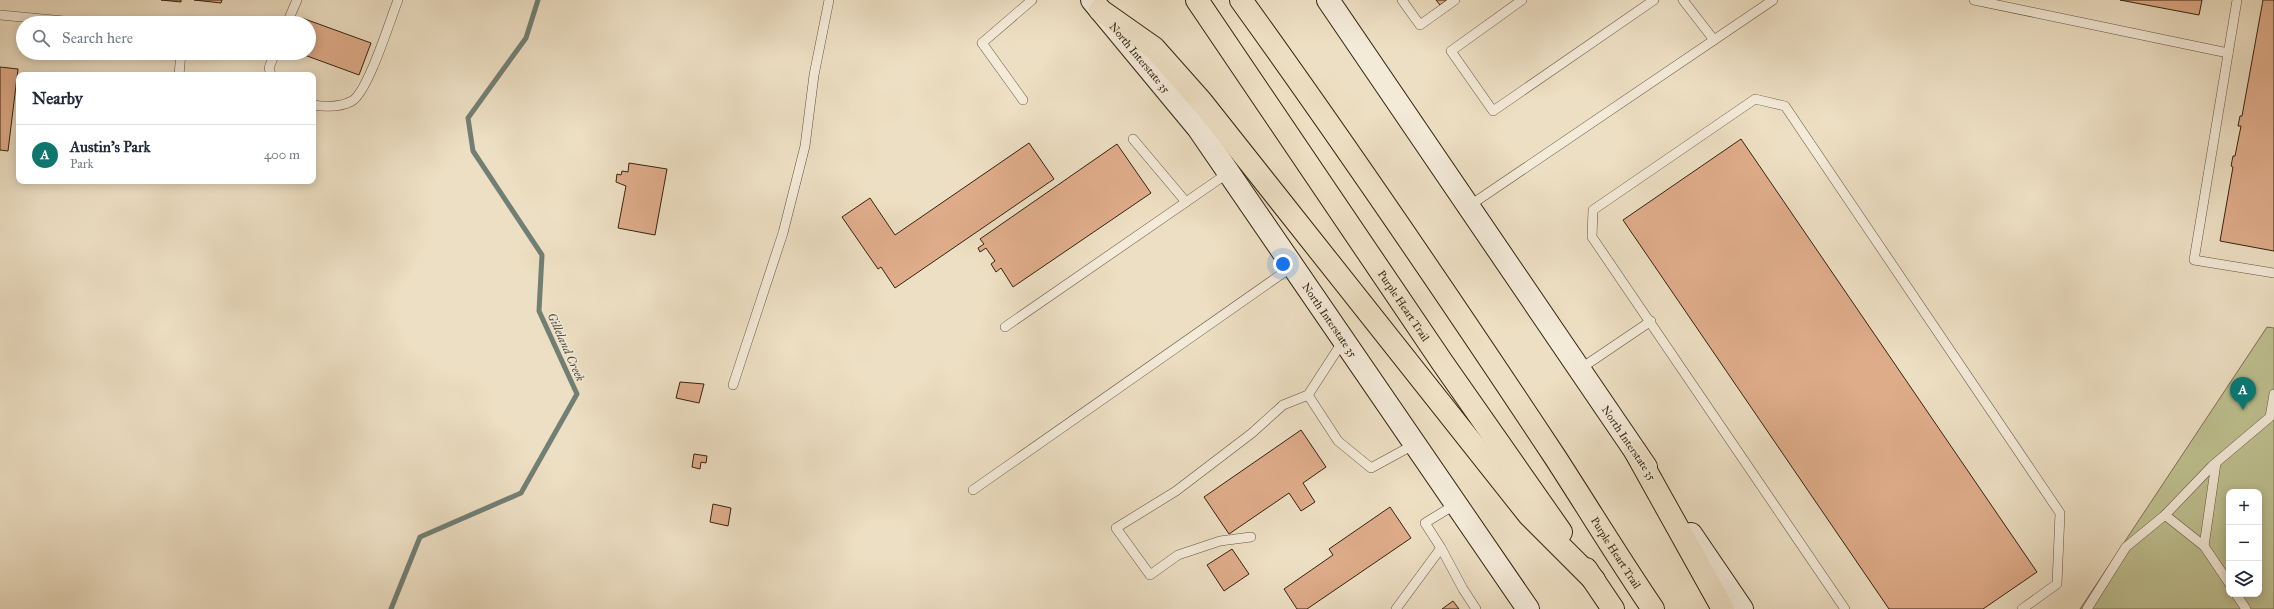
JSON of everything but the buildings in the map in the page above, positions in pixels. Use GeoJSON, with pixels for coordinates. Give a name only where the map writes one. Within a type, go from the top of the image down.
{"type":"FeatureCollection","features":[{"type":"Feature","properties":{"kind":"highway","name":"Purple Heart Trail"},"geometry":{"type":"LineString","coordinates":[[1197,0],[1442,362],[1613,609]]}},
{"type":"Feature","properties":{"kind":"highway","name":"Purple Heart Trail"},"geometry":{"type":"LineString","coordinates":[[1241,0],[1292,71],[1551,452],[1614,552],[1653,609]]}},
{"type":"Feature","properties":{"kind":"highway"},"geometry":{"type":"LineString","coordinates":[[1096,5],[1154,48],[1201,100],[1529,515],[1594,580]]}},
{"type":"Feature","properties":{"kind":"highway"},"geometry":{"type":"LineString","coordinates":[[1635,451],[1723,609]]}},
{"type":"Feature","properties":{"kind":"main road","name":"North Interstate 35"},"geometry":{"type":"LineString","coordinates":[[1328,0],[1742,609]]}},
{"type":"Feature","properties":{"kind":"main road","name":"North Interstate 35"},"geometry":{"type":"LineString","coordinates":[[1096,5],[1198,128],[1528,609]]}},
{"type":"Feature","properties":{"kind":"lane"},"geometry":{"type":"LineString","coordinates":[[290,16],[297,0]]}},
{"type":"Feature","properties":{"kind":"lane"},"geometry":{"type":"LineString","coordinates":[[316,105],[329,107],[353,101],[366,84],[397,0]]}},
{"type":"Feature","properties":{"kind":"lane"},"geometry":{"type":"LineString","coordinates":[[733,385],[783,233],[799,168],[829,0]]}},
{"type":"Feature","properties":{"kind":"lane"},"geometry":{"type":"LineString","coordinates":[[1023,100],[982,43],[1032,0]]}},
{"type":"Feature","properties":{"kind":"lane"},"geometry":{"type":"LineString","coordinates":[[1402,0],[1420,25],[1455,0]]}},
{"type":"Feature","properties":{"kind":"lane"},"geometry":{"type":"LineString","coordinates":[[1522,0],[1450,51],[1493,111],[1654,0]]}},
{"type":"Feature","properties":{"kind":"lane"},"geometry":{"type":"LineString","coordinates":[[1683,0],[1714,40]]}},
{"type":"Feature","properties":{"kind":"lane"},"geometry":{"type":"LineString","coordinates":[[1469,206],[1773,0]]}},
{"type":"Feature","properties":{"kind":"lane"},"geometry":{"type":"LineString","coordinates":[[1974,0],[2228,53]]}},
{"type":"Feature","properties":{"kind":"lane"},"geometry":{"type":"LineString","coordinates":[[2237,0],[2194,260],[2274,273]]}},
{"type":"Feature","properties":{"kind":"lane"},"geometry":{"type":"LineString","coordinates":[[0,15],[16,17]]}},
{"type":"Feature","properties":{"kind":"lane"},"geometry":{"type":"LineString","coordinates":[[179,72],[180,60]]}},
{"type":"Feature","properties":{"kind":"lane"},"geometry":{"type":"LineString","coordinates":[[270,72],[269,68],[272,60]]}},
{"type":"Feature","properties":{"kind":"lane"},"geometry":{"type":"LineString","coordinates":[[1845,609],[1651,321],[1592,237],[1593,210],[1755,99],[1785,106],[2060,513],[2057,584],[2022,609]]}},
{"type":"Feature","properties":{"kind":"lane"},"geometry":{"type":"LineString","coordinates":[[1133,139],[1186,202]]}},
{"type":"Feature","properties":{"kind":"lane"},"geometry":{"type":"LineString","coordinates":[[1005,327],[1228,173]]}},
{"type":"Feature","properties":{"kind":"lane"},"geometry":{"type":"LineString","coordinates":[[973,490],[1293,266]]}},
{"type":"Feature","properties":{"kind":"lane"},"geometry":{"type":"LineString","coordinates":[[1579,370],[1651,321]]}},
{"type":"Feature","properties":{"kind":"lane"},"geometry":{"type":"LineString","coordinates":[[1251,537],[1220,541],[1178,555],[1150,575],[1116,528],[1176,491],[1252,433],[1283,405],[1308,395],[1344,340]]}},
{"type":"Feature","properties":{"kind":"lane"},"geometry":{"type":"LineString","coordinates":[[2087,609],[2126,547],[2165,515],[2216,464],[2270,417],[2274,394]]}},
{"type":"Feature","properties":{"kind":"lane"},"geometry":{"type":"LineString","coordinates":[[1308,395],[1338,441],[1371,468],[1415,444]]}},
{"type":"Feature","properties":{"kind":"lane"},"geometry":{"type":"LineString","coordinates":[[2204,546],[2216,464]]}},
{"type":"Feature","properties":{"kind":"lane"},"geometry":{"type":"LineString","coordinates":[[1456,504],[1425,523],[1442,548],[1463,589],[1476,609]]}},
{"type":"Feature","properties":{"kind":"lane"},"geometry":{"type":"LineString","coordinates":[[2165,515],[2204,546],[2226,579]]}},
{"type":"Feature","properties":{"kind":"lane"},"geometry":{"type":"LineString","coordinates":[[1396,609],[1442,548]]}},
{"type":"Feature","properties":{"kind":"lane"},"geometry":{"type":"LineString","coordinates":[[2238,597],[2246,609]]}},
{"type":"Feature","properties":{"kind":"green space"},"geometry":{"type":"Polygon","coordinates":[[[2267,327],[2274,328],[2274,609],[2080,609],[2267,327]]]}},
{"type":"Feature","properties":{"kind":"waterway","name":"Gilleland Creek"},"geometry":{"type":"LineString","coordinates":[[391,609],[420,537],[521,493],[577,394],[539,311],[542,255],[473,151],[468,118],[526,38],[538,0]]}},
{"type":"Feature","properties":{"kind":"place","name":"Austin’s Park"},"geometry":{"type":"Point","coordinates":[2243,410]}}]}
